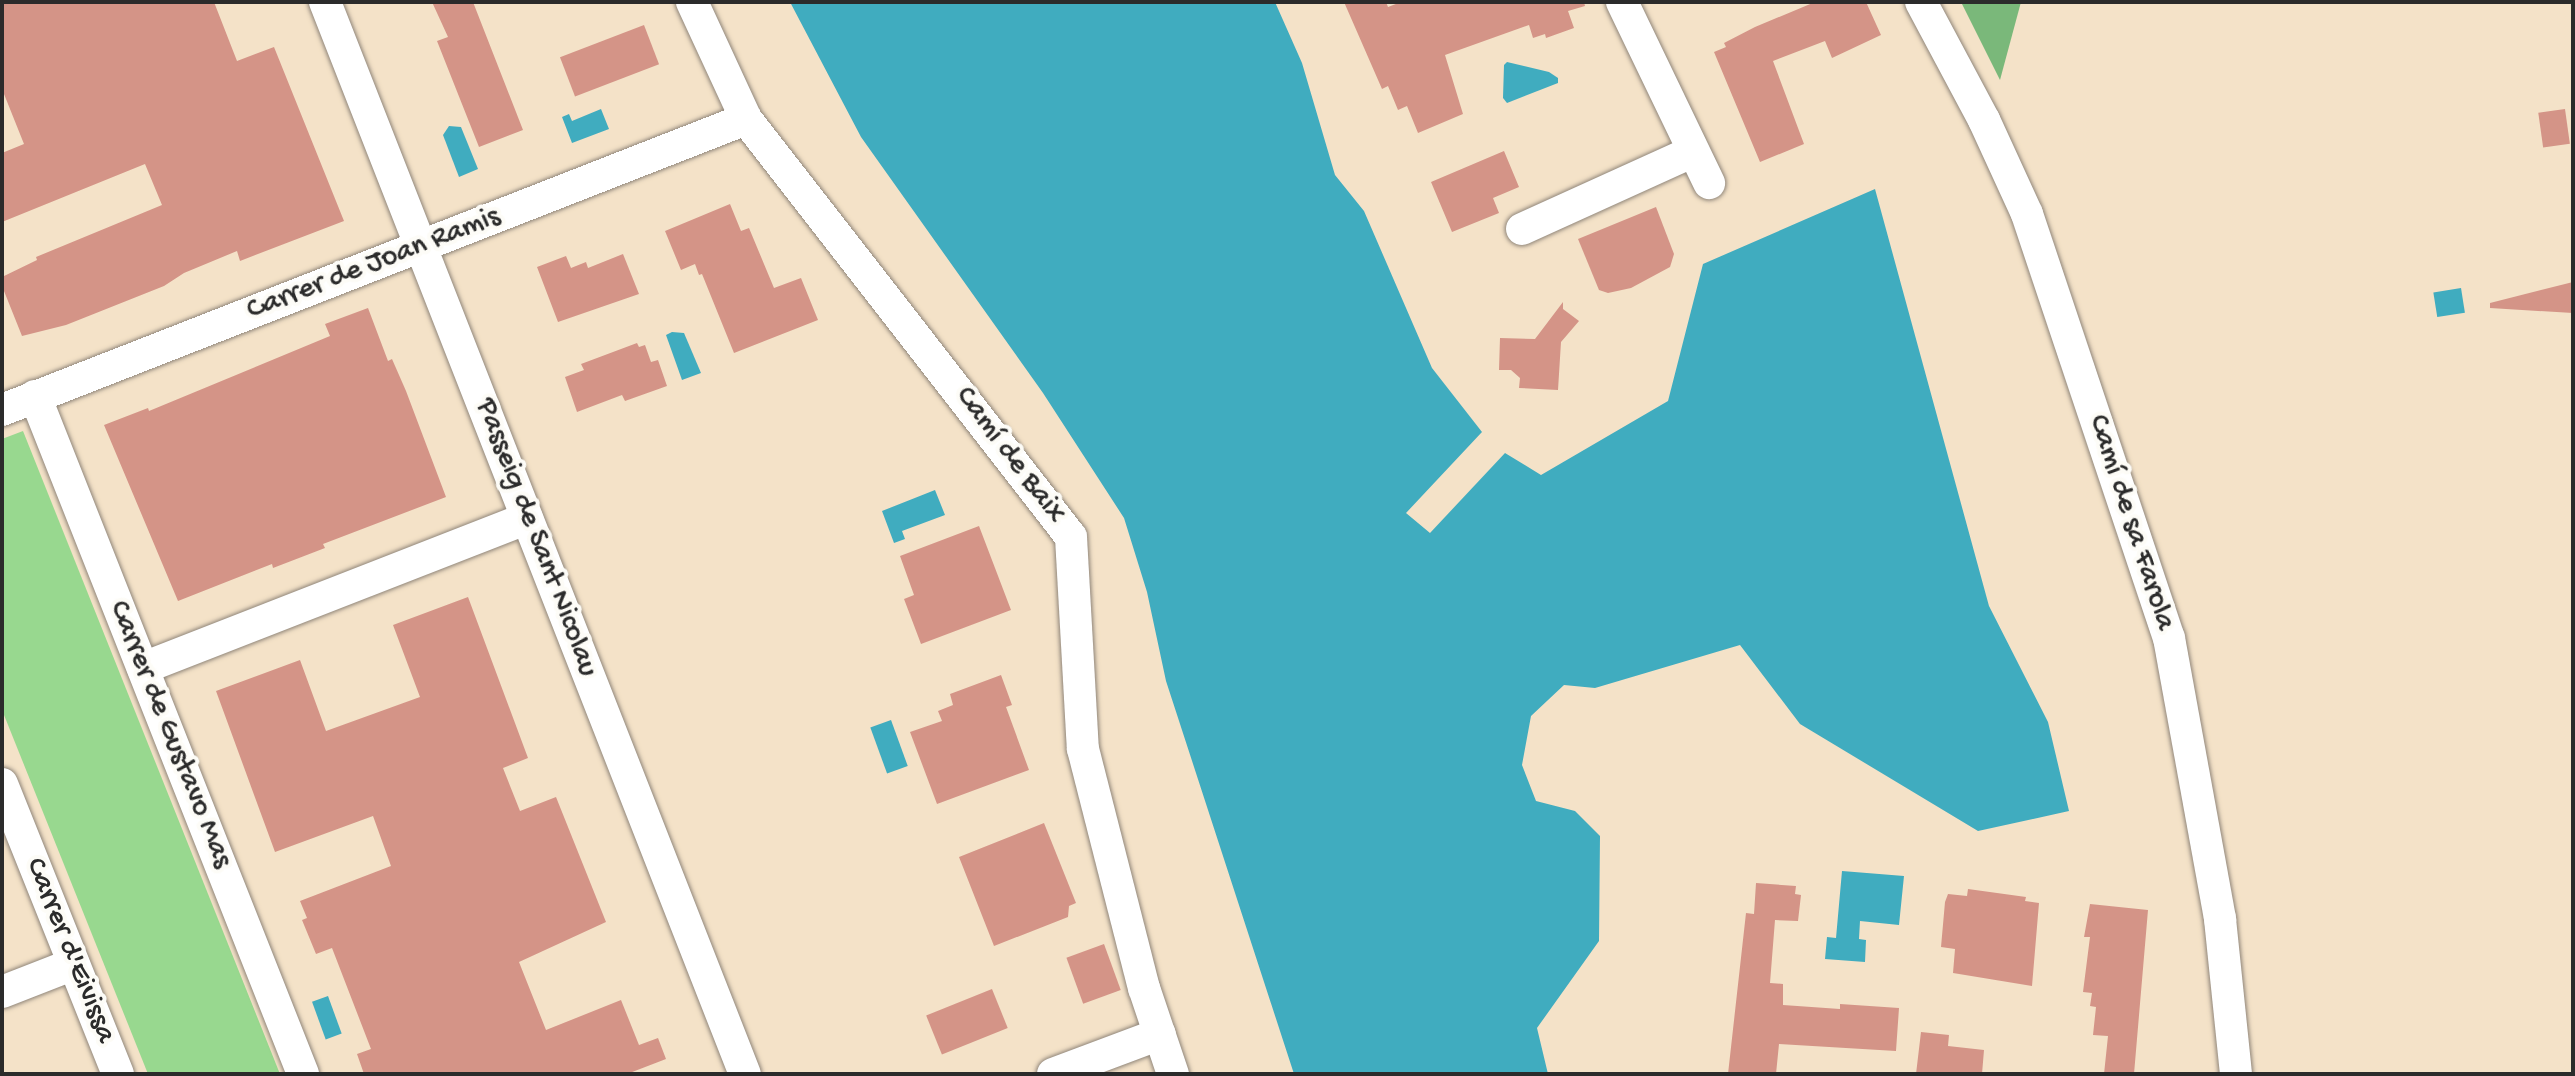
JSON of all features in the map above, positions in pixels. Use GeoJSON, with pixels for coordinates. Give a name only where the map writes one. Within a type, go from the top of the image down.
{"type":"FeatureCollection","features":[{"type":"Feature","properties":{"kind":"street","name":"Passeig de Sant Nicolau"},"geometry":{"type":"LineString","coordinates":[[325,2],[745,1074]]}},
{"type":"Feature","properties":{"kind":"street","name":"Camí de Baix"},"geometry":{"type":"LineString","coordinates":[[692,2],[746,119],[1071,537],[1083,749],[1144,988],[1173,1074]]}},
{"type":"Feature","properties":{"kind":"street"},"geometry":{"type":"LineString","coordinates":[[1622,2],[1709,183]]}},
{"type":"Feature","properties":{"kind":"street","name":"Camí de sa Farola"},"geometry":{"type":"LineString","coordinates":[[1921,2],[1984,120],[2027,214],[2169,638],[2220,919],[2236,1074]]}},
{"type":"Feature","properties":{"kind":"street","name":"Carrer de Joan Ramis"},"geometry":{"type":"LineString","coordinates":[[2,410],[746,119]]}},
{"type":"Feature","properties":{"kind":"street"},"geometry":{"type":"LineString","coordinates":[[1522,229],[1692,152]]}},
{"type":"Feature","properties":{"kind":"street","name":"Carrer de Gustavo Mas"},"geometry":{"type":"LineString","coordinates":[[35,396],[303,1074]]}},
{"type":"Feature","properties":{"kind":"street"},"geometry":{"type":"LineString","coordinates":[[143,668],[527,518]]}},
{"type":"Feature","properties":{"kind":"street","name":"Carrer d'Eivissa"},"geometry":{"type":"LineString","coordinates":[[2,784],[118,1074]]}},
{"type":"Feature","properties":{"kind":"street"},"geometry":{"type":"LineString","coordinates":[[2,992],[74,964]]}},
{"type":"Feature","properties":{"kind":"street"},"geometry":{"type":"LineString","coordinates":[[1053,1074],[1160,1034]]}},
{"type":"Feature","properties":{"kind":"green space"},"geometry":{"type":"Polygon","coordinates":[[[1961,2],[2021,2],[2000,80],[1961,2]]]}},
{"type":"Feature","properties":{"kind":"green space"},"geometry":{"type":"Polygon","coordinates":[[[23,431],[280,1074],[148,1074],[2,710],[2,439],[23,431]]]}},
{"type":"Feature","properties":{"kind":"water"},"geometry":{"type":"Polygon","coordinates":[[[790,2],[1275,2],[1302,63],[1335,175],[1364,211],[1432,368],[1482,432],[1406,513],[1430,533],[1505,453],[1541,475],[1668,401],[1703,264],[1875,189],[1989,606],[2048,722],[2069,811],[1978,831],[1800,724],[1740,645],[1595,688],[1564,685],[1531,716],[1522,765],[1536,801],[1575,811],[1600,836],[1599,941],[1537,1028],[1548,1074],[1294,1074],[1166,681],[1147,592],[1124,518],[1043,393],[861,137],[790,2]]]}},
{"type":"Feature","properties":{"kind":"water"},"geometry":{"type":"Polygon","coordinates":[[[1507,62],[1549,72],[1558,78],[1558,83],[1507,103],[1503,98],[1504,65],[1507,62]]]}},
{"type":"Feature","properties":{"kind":"water"},"geometry":{"type":"Polygon","coordinates":[[[601,109],[609,129],[572,143],[562,117],[569,114],[572,121],[601,109]]]}},
{"type":"Feature","properties":{"kind":"water"},"geometry":{"type":"Polygon","coordinates":[[[449,126],[461,127],[478,169],[459,177],[443,135],[449,126]]]}},
{"type":"Feature","properties":{"kind":"water"},"geometry":{"type":"Polygon","coordinates":[[[2461,288],[2465,313],[2437,317],[2433,292],[2461,288]]]}},
{"type":"Feature","properties":{"kind":"water"},"geometry":{"type":"Polygon","coordinates":[[[684,333],[701,373],[682,380],[666,335],[684,333]]]}},
{"type":"Feature","properties":{"kind":"water"},"geometry":{"type":"Polygon","coordinates":[[[935,490],[945,515],[902,531],[905,539],[894,543],[882,511],[935,490]]]}},
{"type":"Feature","properties":{"kind":"water"},"geometry":{"type":"Polygon","coordinates":[[[891,720],[908,766],[887,774],[870,728],[891,720]]]}},
{"type":"Feature","properties":{"kind":"water"},"geometry":{"type":"Polygon","coordinates":[[[1842,871],[1904,876],[1899,925],[1860,921],[1859,939],[1866,940],[1865,962],[1825,959],[1827,937],[1836,938],[1842,871]]]}},
{"type":"Feature","properties":{"kind":"water"},"geometry":{"type":"Polygon","coordinates":[[[328,996],[342,1034],[326,1039],[312,1002],[328,996]]]}},
{"type":"Feature","properties":{"kind":"building"},"geometry":{"type":"Polygon","coordinates":[[[2,2],[214,2],[237,61],[274,47],[344,221],[240,261],[237,251],[184,273],[164,286],[66,325],[22,336],[2,286],[2,277],[37,260],[36,257],[162,205],[145,164],[2,222],[2,153],[24,144],[2,89],[2,2]]]}},
{"type":"Feature","properties":{"kind":"building"},"geometry":{"type":"Polygon","coordinates":[[[432,2],[473,2],[523,130],[479,147],[437,41],[448,37],[432,2]]]}},
{"type":"Feature","properties":{"kind":"building"},"geometry":{"type":"Polygon","coordinates":[[[1344,2],[1386,2],[1388,7],[1401,2],[1584,2],[1585,6],[1568,11],[1574,28],[1546,38],[1545,34],[1533,38],[1529,25],[1445,55],[1463,114],[1418,133],[1407,106],[1398,110],[1388,86],[1382,89],[1344,2]]]}},
{"type":"Feature","properties":{"kind":"building"},"geometry":{"type":"Polygon","coordinates":[[[1815,2],[1866,2],[1881,35],[1832,58],[1825,41],[1773,61],[1804,144],[1760,162],[1714,52],[1726,47],[1724,43],[1755,27],[1815,2]]]}},
{"type":"Feature","properties":{"kind":"building"},"geometry":{"type":"Polygon","coordinates":[[[644,25],[659,64],[575,96],[560,57],[644,25]]]}},
{"type":"Feature","properties":{"kind":"building"},"geometry":{"type":"Polygon","coordinates":[[[2565,109],[2570,144],[2543,147],[2538,113],[2565,109]]]}},
{"type":"Feature","properties":{"kind":"building"},"geometry":{"type":"Polygon","coordinates":[[[1504,151],[1519,187],[1493,198],[1499,213],[1452,232],[1431,182],[1504,151]]]}},
{"type":"Feature","properties":{"kind":"building"},"geometry":{"type":"Polygon","coordinates":[[[730,204],[741,231],[749,228],[774,288],[801,278],[818,320],[734,353],[702,274],[699,275],[695,264],[681,270],[665,231],[730,204]]]}},
{"type":"Feature","properties":{"kind":"building"},"geometry":{"type":"Polygon","coordinates":[[[1656,207],[1674,254],[1670,267],[1631,288],[1608,293],[1599,290],[1578,239],[1656,207]]]}},
{"type":"Feature","properties":{"kind":"building"},"geometry":{"type":"Polygon","coordinates":[[[623,254],[639,294],[558,322],[537,267],[566,256],[571,268],[586,262],[588,268],[623,254]]]}},
{"type":"Feature","properties":{"kind":"building"},"geometry":{"type":"Polygon","coordinates":[[[2573,282],[2573,313],[2490,308],[2490,303],[2573,282]]]}},
{"type":"Feature","properties":{"kind":"building"},"geometry":{"type":"Polygon","coordinates":[[[1563,302],[1563,309],[1579,321],[1561,342],[1558,390],[1519,388],[1520,378],[1511,370],[1499,370],[1500,338],[1535,339],[1563,302]]]}},
{"type":"Feature","properties":{"kind":"building"},"geometry":{"type":"Polygon","coordinates":[[[368,308],[388,361],[392,359],[406,391],[446,497],[323,544],[325,548],[273,568],[272,564],[178,601],[104,425],[148,408],[149,411],[330,336],[325,324],[368,308]]]}},
{"type":"Feature","properties":{"kind":"building"},"geometry":{"type":"Polygon","coordinates":[[[637,343],[639,347],[645,345],[651,362],[658,360],[667,386],[625,401],[622,395],[577,412],[565,377],[584,370],[581,364],[637,343]]]}},
{"type":"Feature","properties":{"kind":"building"},"geometry":{"type":"Polygon","coordinates":[[[979,526],[1011,610],[921,644],[904,599],[914,595],[900,556],[979,526]]]}},
{"type":"Feature","properties":{"kind":"building"},"geometry":{"type":"Polygon","coordinates":[[[468,597],[528,758],[503,768],[520,811],[556,797],[606,922],[519,962],[546,1030],[621,1000],[639,1045],[658,1038],[666,1059],[627,1074],[364,1074],[357,1054],[371,1049],[332,948],[316,954],[302,920],[307,918],[300,901],[391,866],[373,816],[275,852],[216,691],[300,660],[326,731],[420,697],[393,625],[468,597]]]}},
{"type":"Feature","properties":{"kind":"building"},"geometry":{"type":"Polygon","coordinates":[[[1001,675],[1012,705],[1006,707],[1029,770],[937,804],[910,732],[942,721],[938,711],[953,705],[950,694],[1001,675]]]}},
{"type":"Feature","properties":{"kind":"building"},"geometry":{"type":"Polygon","coordinates":[[[1044,823],[1076,903],[1069,906],[1068,917],[994,946],[959,857],[1044,823]]]}},
{"type":"Feature","properties":{"kind":"building"},"geometry":{"type":"Polygon","coordinates":[[[1756,883],[1796,886],[1795,894],[1801,895],[1798,921],[1775,920],[1770,983],[1783,984],[1783,1005],[1840,1009],[1840,1004],[1899,1008],[1896,1051],[1779,1044],[1776,1074],[1728,1074],[1746,913],[1754,914],[1756,883]]]}},
{"type":"Feature","properties":{"kind":"building"},"geometry":{"type":"Polygon","coordinates":[[[1968,889],[2026,897],[2025,901],[2039,903],[2032,986],[1953,973],[1955,949],[1941,947],[1945,902],[1948,894],[1967,896],[1968,889]]]}},
{"type":"Feature","properties":{"kind":"building"},"geometry":{"type":"Polygon","coordinates":[[[2090,904],[2148,910],[2134,1074],[2104,1074],[2108,1036],[2093,1035],[2096,1007],[2090,1006],[2092,993],[2083,992],[2090,937],[2084,937],[2090,904]]]}},
{"type":"Feature","properties":{"kind":"building"},"geometry":{"type":"Polygon","coordinates":[[[1104,944],[1121,990],[1083,1004],[1066,958],[1104,944]]]}},
{"type":"Feature","properties":{"kind":"building"},"geometry":{"type":"Polygon","coordinates":[[[992,989],[1008,1028],[942,1055],[926,1016],[992,989]]]}},
{"type":"Feature","properties":{"kind":"building"},"geometry":{"type":"Polygon","coordinates":[[[1921,1032],[1949,1035],[1948,1046],[1984,1050],[1982,1074],[1916,1074],[1921,1032]]]}}]}
